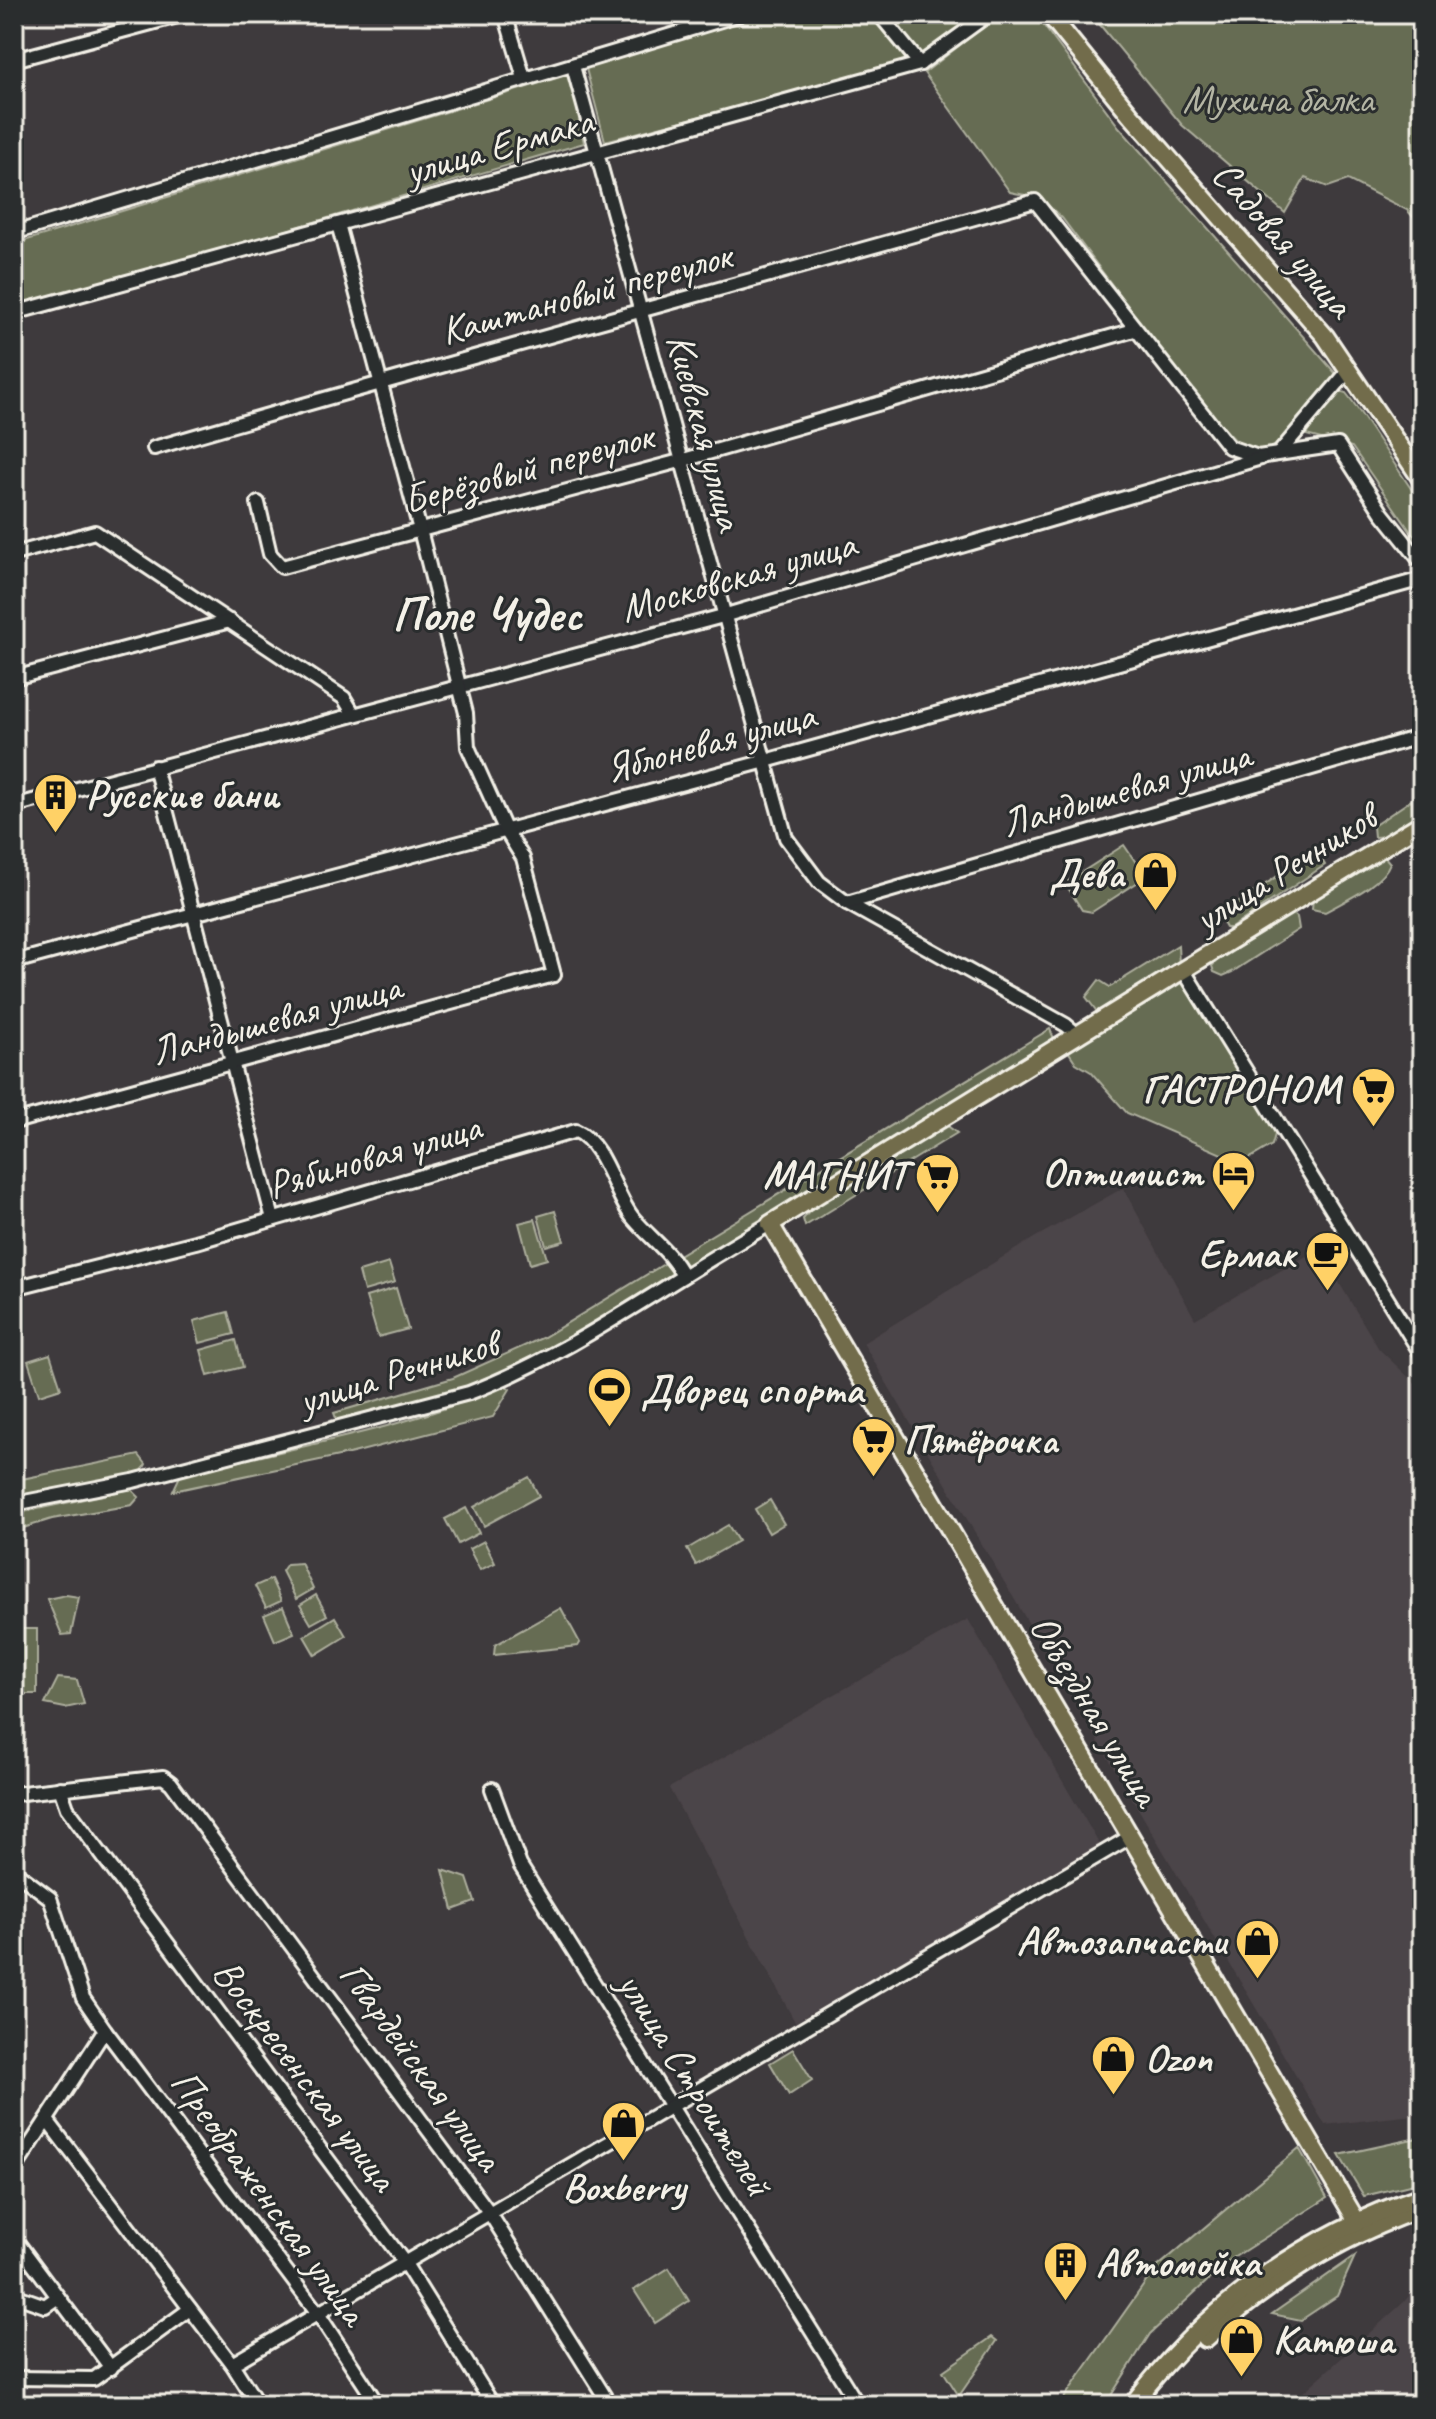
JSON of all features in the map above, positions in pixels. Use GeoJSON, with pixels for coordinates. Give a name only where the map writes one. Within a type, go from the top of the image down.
{"type":"FeatureCollection","features":[{"type":"Feature","properties":{"kind":"main road","name":"Садовая улица"},"geometry":{"type":"LineString","coordinates":[[1049,14],[1130,114],[1298,304],[1349,370],[1422,480]]}},
{"type":"Feature","properties":{"kind":"main road","name":"улица Речников"},"geometry":{"type":"LineString","coordinates":[[770,1224],[1422,823]]}},
{"type":"Feature","properties":{"kind":"main road","name":"Объездная улица"},"geometry":{"type":"LineString","coordinates":[[770,1224],[1359,2225]]}},
{"type":"Feature","properties":{"kind":"main road"},"geometry":{"type":"LineString","coordinates":[[1132,2405],[1189,2340],[1241,2301],[1289,2273],[1359,2225],[1422,2196]]}},
{"type":"Feature","properties":{"kind":"main road"},"geometry":{"type":"LineString","coordinates":[[1359,2225],[1422,2208]]}},
{"type":"Feature","properties":{"kind":"main road"},"geometry":{"type":"LineString","coordinates":[[1145,2405],[1241,2301]]}},
{"type":"Feature","properties":{"kind":"street"},"geometry":{"type":"LineString","coordinates":[[14,60],[185,14]]}},
{"type":"Feature","properties":{"kind":"street"},"geometry":{"type":"LineString","coordinates":[[505,14],[524,78]]}},
{"type":"Feature","properties":{"kind":"street","name":"улица Ермака"},"geometry":{"type":"LineString","coordinates":[[14,233],[741,14]]}},
{"type":"Feature","properties":{"kind":"street"},"geometry":{"type":"LineString","coordinates":[[879,14],[920,64]]}},
{"type":"Feature","properties":{"kind":"street","name":"улица Ермака"},"geometry":{"type":"LineString","coordinates":[[14,313],[920,64],[989,14]]}},
{"type":"Feature","properties":{"kind":"street","name":"Киевская улица"},"geometry":{"type":"LineString","coordinates":[[573,66],[777,816],[795,854],[819,882],[847,903],[1066,1025],[1079,1036]]}},
{"type":"Feature","properties":{"kind":"street","name":"Каштановый переулок"},"geometry":{"type":"LineString","coordinates":[[154,448],[380,382],[639,314],[1035,201],[1134,330]]}},
{"type":"Feature","properties":{"kind":"street"},"geometry":{"type":"LineString","coordinates":[[338,224],[420,530],[458,685],[468,747],[505,829]]}},
{"type":"Feature","properties":{"kind":"street"},"geometry":{"type":"LineString","coordinates":[[1134,330],[1229,447],[1258,457],[1338,445],[1382,513],[1422,563]]}},
{"type":"Feature","properties":{"kind":"street","name":"Берёзовый переулок"},"geometry":{"type":"LineString","coordinates":[[258,503],[270,554],[282,567],[680,461],[1134,330]]}},
{"type":"Feature","properties":{"kind":"street"},"geometry":{"type":"LineString","coordinates":[[1284,451],[1349,370]]}},
{"type":"Feature","properties":{"kind":"street","name":"Московская улица"},"geometry":{"type":"LineString","coordinates":[[14,806],[723,616],[1284,451]]}},
{"type":"Feature","properties":{"kind":"street"},"geometry":{"type":"LineString","coordinates":[[14,554],[95,532],[344,698],[353,713]]}},
{"type":"Feature","properties":{"kind":"street","name":"Яблоневая улица"},"geometry":{"type":"LineString","coordinates":[[14,962],[762,762],[1422,579]]}},
{"type":"Feature","properties":{"kind":"street"},"geometry":{"type":"LineString","coordinates":[[14,678],[230,621]]}},
{"type":"Feature","properties":{"kind":"street","name":"Ландышевая улица"},"geometry":{"type":"LineString","coordinates":[[847,903],[1422,736]]}},
{"type":"Feature","properties":{"kind":"street"},"geometry":{"type":"LineString","coordinates":[[155,767],[273,1219]]}},
{"type":"Feature","properties":{"kind":"street","name":"Ландышевая улица"},"geometry":{"type":"LineString","coordinates":[[14,1122],[233,1065],[554,975],[523,858],[505,829]]}},
{"type":"Feature","properties":{"kind":"street"},"geometry":{"type":"LineString","coordinates":[[1184,971],[1422,1355]]}},
{"type":"Feature","properties":{"kind":"street","name":"Рябиновая улица"},"geometry":{"type":"LineString","coordinates":[[14,1288],[273,1219],[576,1131],[586,1139],[613,1178],[630,1214],[671,1255],[683,1276]]}},
{"type":"Feature","properties":{"kind":"street","name":"улица Речников"},"geometry":{"type":"LineString","coordinates":[[14,1504],[133,1481],[469,1393],[536,1362],[770,1224]]}},
{"type":"Feature","properties":{"kind":"street","name":"Гвардейская улица"},"geometry":{"type":"LineString","coordinates":[[60,1788],[163,1777],[171,1783],[489,2212],[610,2405]]}},
{"type":"Feature","properties":{"kind":"street"},"geometry":{"type":"LineString","coordinates":[[14,1794],[60,1788]]}},
{"type":"Feature","properties":{"kind":"street","name":"Воскресенская улица"},"geometry":{"type":"LineString","coordinates":[[60,1788],[67,1808],[404,2262],[493,2405]]}},
{"type":"Feature","properties":{"kind":"street","name":"улица Строителей"},"geometry":{"type":"LineString","coordinates":[[492,1789],[520,1865],[858,2405]]}},
{"type":"Feature","properties":{"kind":"street"},"geometry":{"type":"LineString","coordinates":[[232,2364],[1130,1837]]}},
{"type":"Feature","properties":{"kind":"street","name":"Преображенская улица"},"geometry":{"type":"LineString","coordinates":[[14,1871],[50,1898],[83,1998],[317,2312],[378,2405]]}},
{"type":"Feature","properties":{"kind":"street"},"geometry":{"type":"LineString","coordinates":[[14,2170],[105,2030]]}},
{"type":"Feature","properties":{"kind":"street"},"geometry":{"type":"LineString","coordinates":[[47,2120],[232,2364],[258,2405]]}},
{"type":"Feature","properties":{"kind":"street"},"geometry":{"type":"LineString","coordinates":[[14,2238],[111,2368]]}},
{"type":"Feature","properties":{"kind":"street"},"geometry":{"type":"LineString","coordinates":[[14,2295],[45,2306],[58,2297]]}},
{"type":"Feature","properties":{"kind":"street"},"geometry":{"type":"LineString","coordinates":[[14,2378],[94,2379],[190,2309]]}},
{"type":"Feature","properties":{"kind":"shaded area"},"geometry":{"type":"Polygon","coordinates":[[[1123,1188],[1195,1319],[1319,1249],[1379,1349],[1422,1390],[1422,2114],[1325,2125],[863,1343],[1034,1238],[1123,1188]]]}},
{"type":"Feature","properties":{"kind":"shaded area"},"geometry":{"type":"Polygon","coordinates":[[[968,1619],[1101,1847],[795,2022],[669,1788],[968,1619]]]}},
{"type":"Feature","properties":{"kind":"shaded area"},"geometry":{"type":"Polygon","coordinates":[[[1422,2280],[1422,2405],[1289,2405],[1404,2302],[1422,2280]]]}},
{"type":"Feature","properties":{"kind":"green space"},"geometry":{"type":"Polygon","coordinates":[[[761,14],[871,14],[912,61],[605,141],[585,65],[761,14]]]}},
{"type":"Feature","properties":{"kind":"green space"},"geometry":{"type":"Polygon","coordinates":[[[886,14],[976,14],[921,55],[886,14]]]}},
{"type":"Feature","properties":{"kind":"green space"},"geometry":{"type":"Polygon","coordinates":[[[1000,14],[1035,14],[1119,127],[1337,375],[1277,449],[1256,451],[1239,444],[1201,404],[1062,218],[1040,198],[1010,192],[924,73],[1000,14]]]}},
{"type":"Feature","properties":{"kind":"green space","name":"Мухина балка"},"geometry":{"type":"Polygon","coordinates":[[[1091,14],[1422,14],[1422,227],[1407,210],[1348,180],[1328,187],[1305,178],[1285,213],[1182,125],[1091,14]]]}},
{"type":"Feature","properties":{"kind":"green space"},"geometry":{"type":"Polygon","coordinates":[[[570,74],[584,143],[14,310],[14,244],[570,74]]]}},
{"type":"Feature","properties":{"kind":"green space"},"geometry":{"type":"Polygon","coordinates":[[[1336,390],[1346,393],[1353,402],[1422,505],[1422,548],[1352,447],[1306,435],[1336,390]]]}},
{"type":"Feature","properties":{"kind":"green space"},"geometry":{"type":"Polygon","coordinates":[[[1422,793],[1422,816],[1391,836],[1374,837],[1373,826],[1422,793]]]}},
{"type":"Feature","properties":{"kind":"green space"},"geometry":{"type":"Polygon","coordinates":[[[1124,845],[1143,873],[1138,882],[1092,912],[1082,910],[1065,883],[1124,845]]]}},
{"type":"Feature","properties":{"kind":"green space"},"geometry":{"type":"Polygon","coordinates":[[[1316,850],[1325,865],[1231,928],[1226,928],[1222,921],[1226,911],[1316,850]]]}},
{"type":"Feature","properties":{"kind":"green space"},"geometry":{"type":"Polygon","coordinates":[[[1384,856],[1390,863],[1371,885],[1325,912],[1312,909],[1313,898],[1384,856]]]}},
{"type":"Feature","properties":{"kind":"green space"},"geometry":{"type":"Polygon","coordinates":[[[1292,913],[1297,917],[1299,929],[1232,972],[1223,976],[1214,972],[1212,966],[1225,952],[1292,913]]]}},
{"type":"Feature","properties":{"kind":"green space"},"geometry":{"type":"Polygon","coordinates":[[[1178,945],[1179,966],[1098,1013],[1086,997],[1099,980],[1110,987],[1178,945]]]}},
{"type":"Feature","properties":{"kind":"green space"},"geometry":{"type":"Polygon","coordinates":[[[1182,977],[1276,1131],[1272,1145],[1242,1163],[1127,1113],[1091,1072],[1076,1063],[1066,1048],[1182,977]]]}},
{"type":"Feature","properties":{"kind":"green space"},"geometry":{"type":"Polygon","coordinates":[[[1050,1029],[1055,1041],[745,1229],[630,1303],[524,1364],[425,1403],[339,1426],[334,1413],[453,1378],[544,1337],[1050,1029]]]}},
{"type":"Feature","properties":{"kind":"green space"},"geometry":{"type":"Polygon","coordinates":[[[945,1124],[957,1133],[805,1226],[803,1219],[810,1211],[945,1124]]]}},
{"type":"Feature","properties":{"kind":"green space"},"geometry":{"type":"Polygon","coordinates":[[[555,1211],[564,1241],[546,1246],[538,1216],[555,1211]]]}},
{"type":"Feature","properties":{"kind":"green space"},"geometry":{"type":"Polygon","coordinates":[[[535,1219],[547,1259],[530,1264],[519,1223],[535,1219]]]}},
{"type":"Feature","properties":{"kind":"green space"},"geometry":{"type":"Polygon","coordinates":[[[389,1263],[395,1282],[364,1291],[359,1272],[389,1263]]]}},
{"type":"Feature","properties":{"kind":"green space"},"geometry":{"type":"Polygon","coordinates":[[[396,1288],[408,1329],[378,1337],[366,1297],[396,1288]]]}},
{"type":"Feature","properties":{"kind":"green space"},"geometry":{"type":"Polygon","coordinates":[[[228,1312],[234,1334],[200,1343],[194,1321],[228,1312]]]}},
{"type":"Feature","properties":{"kind":"green space"},"geometry":{"type":"Polygon","coordinates":[[[236,1340],[243,1367],[208,1376],[201,1350],[236,1340]]]}},
{"type":"Feature","properties":{"kind":"green space"},"geometry":{"type":"Polygon","coordinates":[[[50,1354],[61,1388],[39,1395],[28,1361],[50,1354]]]}},
{"type":"Feature","properties":{"kind":"green space"},"geometry":{"type":"Polygon","coordinates":[[[505,1385],[510,1389],[493,1417],[353,1453],[173,1491],[180,1476],[385,1427],[505,1385]]]}},
{"type":"Feature","properties":{"kind":"green space"},"geometry":{"type":"Polygon","coordinates":[[[139,1455],[146,1464],[141,1473],[14,1498],[14,1486],[22,1479],[139,1455]]]}},
{"type":"Feature","properties":{"kind":"green space"},"geometry":{"type":"Polygon","coordinates":[[[529,1477],[539,1496],[484,1526],[474,1507],[529,1477]]]}},
{"type":"Feature","properties":{"kind":"green space"},"geometry":{"type":"Polygon","coordinates":[[[131,1489],[139,1497],[132,1505],[52,1519],[14,1531],[14,1514],[131,1489]]]}},
{"type":"Feature","properties":{"kind":"green space"},"geometry":{"type":"Polygon","coordinates":[[[770,1500],[784,1524],[769,1533],[755,1509],[770,1500]]]}},
{"type":"Feature","properties":{"kind":"green space"},"geometry":{"type":"Polygon","coordinates":[[[466,1508],[479,1533],[458,1544],[445,1519],[466,1508]]]}},
{"type":"Feature","properties":{"kind":"green space"},"geometry":{"type":"Polygon","coordinates":[[[728,1525],[738,1541],[696,1565],[687,1549],[728,1525]]]}},
{"type":"Feature","properties":{"kind":"green space"},"geometry":{"type":"Polygon","coordinates":[[[484,1541],[495,1563],[480,1570],[469,1549],[484,1541]]]}},
{"type":"Feature","properties":{"kind":"green space"},"geometry":{"type":"Polygon","coordinates":[[[301,1563],[313,1589],[296,1599],[282,1571],[287,1564],[301,1563]]]}},
{"type":"Feature","properties":{"kind":"green space"},"geometry":{"type":"Polygon","coordinates":[[[271,1579],[281,1601],[266,1608],[255,1586],[271,1579]]]}},
{"type":"Feature","properties":{"kind":"green space"},"geometry":{"type":"Polygon","coordinates":[[[66,1595],[79,1597],[71,1634],[62,1635],[47,1599],[66,1595]]]}},
{"type":"Feature","properties":{"kind":"green space"},"geometry":{"type":"Polygon","coordinates":[[[316,1595],[327,1615],[311,1624],[300,1605],[316,1595]]]}},
{"type":"Feature","properties":{"kind":"green space"},"geometry":{"type":"Polygon","coordinates":[[[283,1607],[294,1633],[275,1641],[264,1615],[283,1607]]]}},
{"type":"Feature","properties":{"kind":"green space"},"geometry":{"type":"Polygon","coordinates":[[[561,1608],[580,1643],[578,1646],[494,1655],[495,1645],[561,1608]]]}},
{"type":"Feature","properties":{"kind":"green space"},"geometry":{"type":"Polygon","coordinates":[[[335,1617],[346,1636],[315,1655],[304,1636],[335,1617]]]}},
{"type":"Feature","properties":{"kind":"green space"},"geometry":{"type":"Polygon","coordinates":[[[14,1629],[37,1629],[37,1694],[14,1694],[14,1629]]]}},
{"type":"Feature","properties":{"kind":"green space"},"geometry":{"type":"Polygon","coordinates":[[[58,1678],[77,1680],[84,1704],[65,1708],[45,1704],[58,1678]]]}},
{"type":"Feature","properties":{"kind":"green space"},"geometry":{"type":"Polygon","coordinates":[[[443,1870],[467,1878],[475,1902],[453,1910],[443,1870]]]}},
{"type":"Feature","properties":{"kind":"green space"},"geometry":{"type":"Polygon","coordinates":[[[793,2049],[812,2080],[789,2095],[770,2063],[793,2049]]]}},
{"type":"Feature","properties":{"kind":"green space"},"geometry":{"type":"Polygon","coordinates":[[[1422,2137],[1422,2182],[1364,2196],[1339,2155],[1422,2137]]]}},
{"type":"Feature","properties":{"kind":"green space"},"geometry":{"type":"Polygon","coordinates":[[[1299,2148],[1327,2198],[1230,2260],[1150,2334],[1105,2405],[1059,2405],[1155,2269],[1299,2148]]]}},
{"type":"Feature","properties":{"kind":"green space"},"geometry":{"type":"Polygon","coordinates":[[[1355,2256],[1337,2296],[1301,2320],[1272,2314],[1355,2256]]]}},
{"type":"Feature","properties":{"kind":"green space"},"geometry":{"type":"Polygon","coordinates":[[[669,2268],[689,2301],[655,2323],[634,2290],[669,2268]]]}},
{"type":"Feature","properties":{"kind":"green space"},"geometry":{"type":"Polygon","coordinates":[[[992,2337],[997,2341],[959,2396],[943,2371],[992,2337]]]}},
{"type":"Feature","properties":{"kind":"place","name":"Русские бани"},"geometry":{"type":"Point","coordinates":[55,834]}},
{"type":"Feature","properties":{"kind":"place","name":"Дева"},"geometry":{"type":"Point","coordinates":[1155,913]}},
{"type":"Feature","properties":{"kind":"place","name":"ГАСТРОНОМ"},"geometry":{"type":"Point","coordinates":[1373,1128]}},
{"type":"Feature","properties":{"kind":"place","name":"Оптимист"},"geometry":{"type":"Point","coordinates":[1234,1212]}},
{"type":"Feature","properties":{"kind":"place","name":"МАГНИТ"},"geometry":{"type":"Point","coordinates":[938,1214]}},
{"type":"Feature","properties":{"kind":"place","name":"Ермак"},"geometry":{"type":"Point","coordinates":[1327,1293]}},
{"type":"Feature","properties":{"kind":"place","name":"Дворец спорта"},"geometry":{"type":"Point","coordinates":[610,1429]}},
{"type":"Feature","properties":{"kind":"place","name":"Пятёрочка"},"geometry":{"type":"Point","coordinates":[873,1479]}},
{"type":"Feature","properties":{"kind":"place","name":"Автозапчасти"},"geometry":{"type":"Point","coordinates":[1257,1980]}},
{"type":"Feature","properties":{"kind":"place","name":"Ozon"},"geometry":{"type":"Point","coordinates":[1114,2097]}},
{"type":"Feature","properties":{"kind":"place","name":"Boxberry"},"geometry":{"type":"Point","coordinates":[624,2162]}},
{"type":"Feature","properties":{"kind":"place","name":"Автомойка"},"geometry":{"type":"Point","coordinates":[1065,2302]}},
{"type":"Feature","properties":{"kind":"place","name":"Катюша"},"geometry":{"type":"Point","coordinates":[1242,2379]}},
{"type":"Feature","properties":{"kind":"district","name":"Поле Чудес"},"geometry":{"type":"Point","coordinates":[487,614]}}]}
